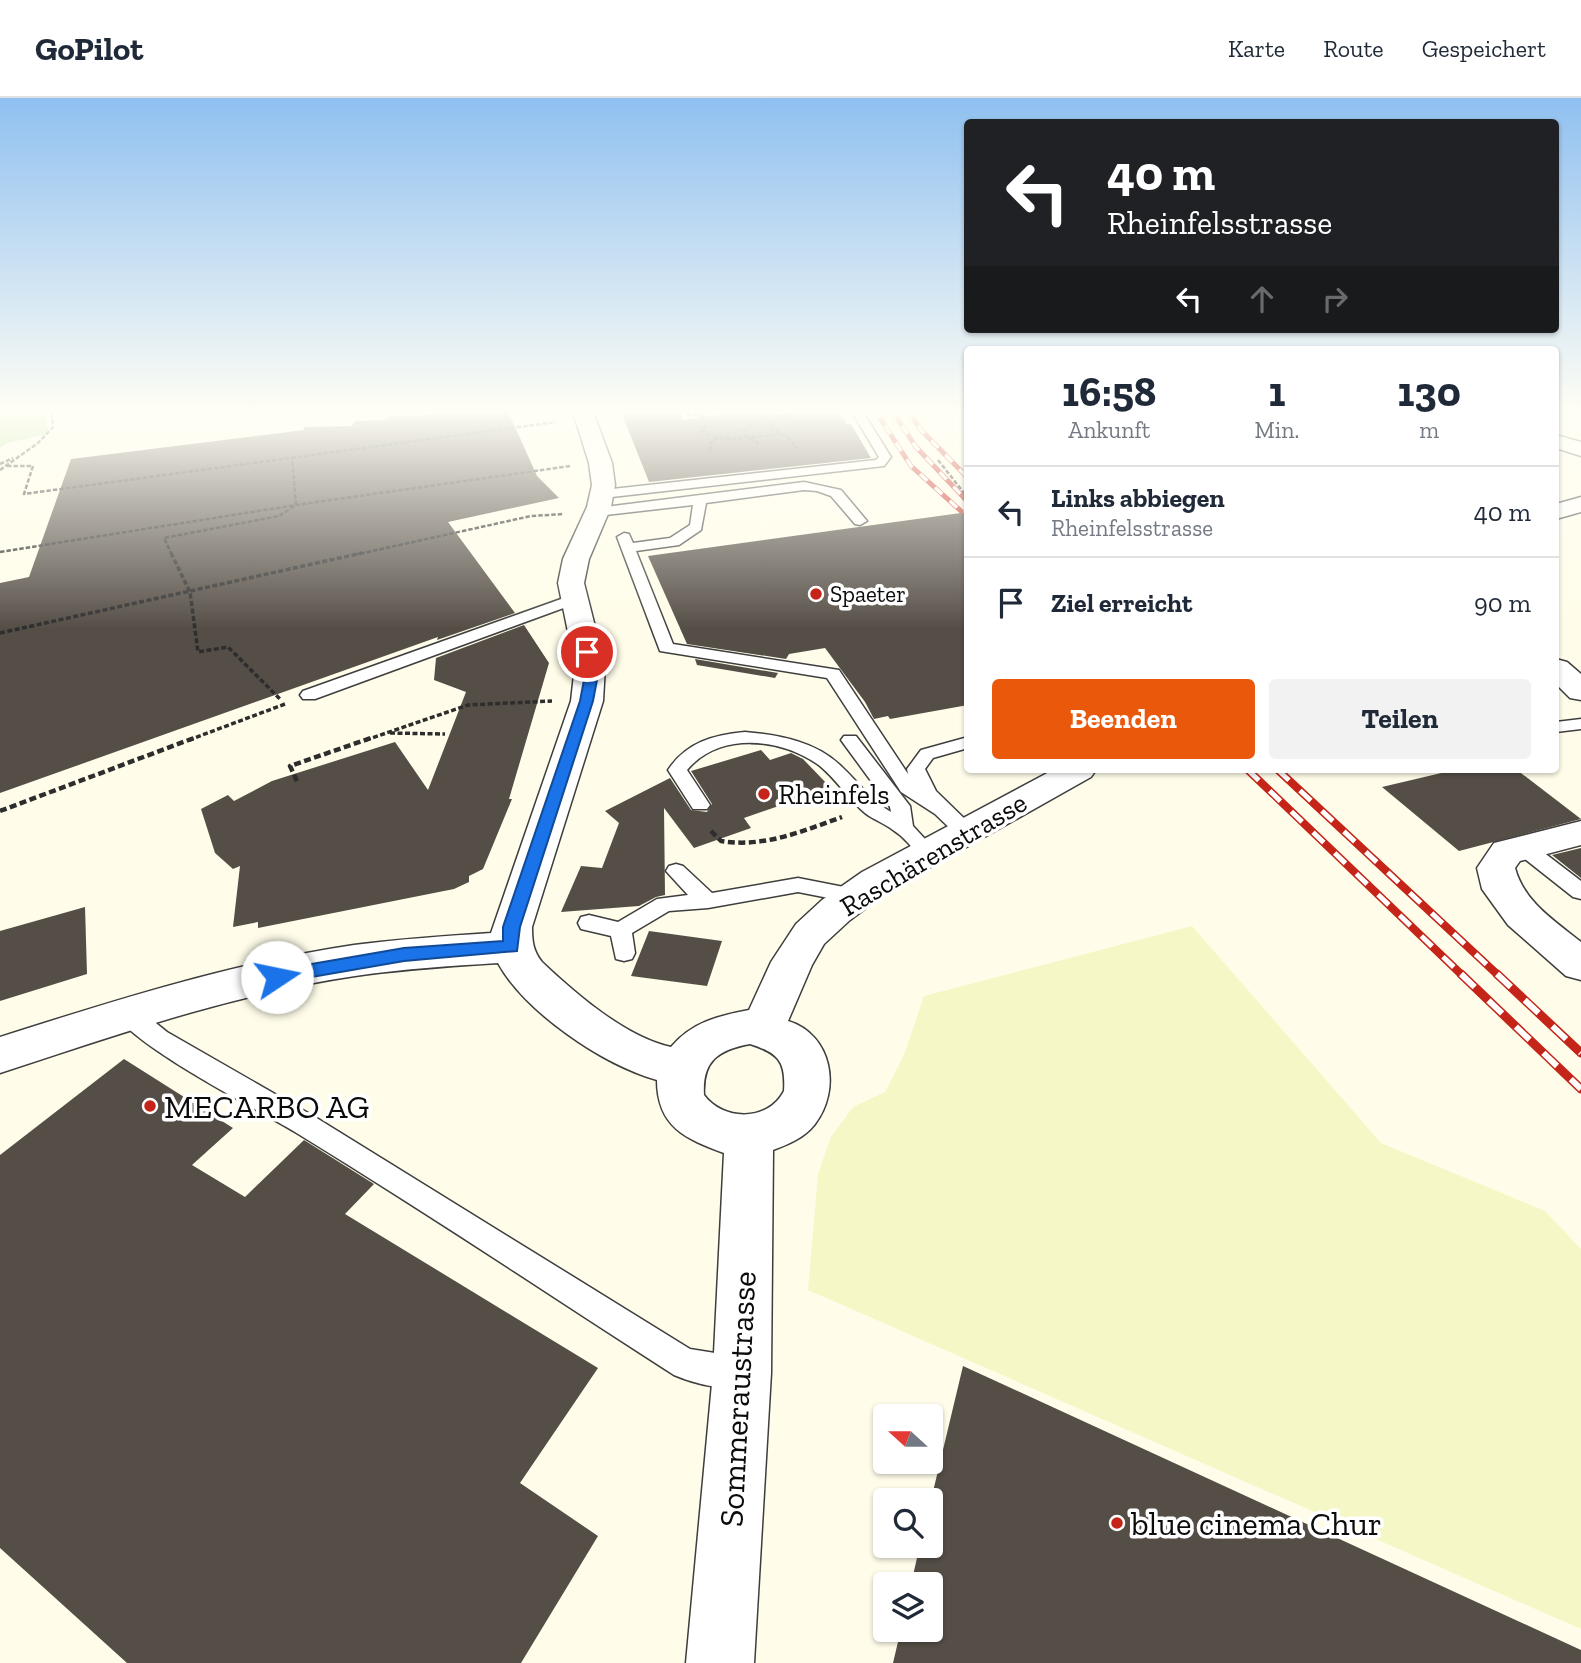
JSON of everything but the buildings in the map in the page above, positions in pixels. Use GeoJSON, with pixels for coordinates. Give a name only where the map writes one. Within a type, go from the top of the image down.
{"type":"FeatureCollection","features":[{"type":"Feature","properties":{"kind":"street"},"geometry":{"type":"LineString","coordinates":[[609,482],[612,491],[575,554],[571,583],[590,666],[589,690],[512,927],[511,947],[519,963],[536,982],[613,1042],[644,1058],[681,1067]]}},
{"type":"Feature","properties":{"kind":"street"},"geometry":{"type":"LineString","coordinates":[[1559,511],[1581,504]]}},
{"type":"Feature","properties":{"kind":"street"},"geometry":{"type":"LineString","coordinates":[[1559,671],[1581,691]]}},
{"type":"Feature","properties":{"kind":"street","name":"Raschärenstrasse"},"geometry":{"type":"LineString","coordinates":[[763,1028],[792,962],[810,934],[916,840],[953,820],[1071,773]]}},
{"type":"Feature","properties":{"kind":"street"},"geometry":{"type":"LineString","coordinates":[[1581,832],[1507,852],[1496,868],[1501,889],[1522,915],[1581,965]]}},
{"type":"Feature","properties":{"kind":"street"},"geometry":{"type":"LineString","coordinates":[[0,1055],[127,1013],[337,965],[404,954],[511,947]]}},
{"type":"Feature","properties":{"kind":"street"},"geometry":{"type":"LineString","coordinates":[[737,1027],[763,1028],[778,1033],[801,1051],[811,1076],[810,1090],[794,1115],[781,1125],[748,1135],[730,1134],[698,1121],[687,1109],[679,1082],[681,1067],[694,1048],[714,1034],[737,1027]]}},
{"type":"Feature","properties":{"kind":"street","name":"Sommeraustrasse"},"geometry":{"type":"LineString","coordinates":[[720,1663],[742,1373],[748,1135]]}},
{"type":"Feature","properties":{"kind":"lane"},"geometry":{"type":"LineString","coordinates":[[612,491],[700,482]]}},
{"type":"Feature","properties":{"kind":"lane"},"geometry":{"type":"LineString","coordinates":[[612,491],[728,486]]}},
{"type":"Feature","properties":{"kind":"lane"},"geometry":{"type":"LineString","coordinates":[[612,491],[699,500],[804,486],[836,493],[860,521]]}},
{"type":"Feature","properties":{"kind":"lane"},"geometry":{"type":"LineString","coordinates":[[699,500],[696,527],[674,542],[626,542],[666,648],[833,674],[908,788],[953,820]]}},
{"type":"Feature","properties":{"kind":"lane"},"geometry":{"type":"LineString","coordinates":[[309,695],[575,599]]}},
{"type":"Feature","properties":{"kind":"lane"},"geometry":{"type":"LineString","coordinates":[[1559,727],[1581,723]]}},
{"type":"Feature","properties":{"kind":"lane"},"geometry":{"type":"LineString","coordinates":[[700,805],[677,770],[686,757],[714,741],[748,738],[806,750],[825,762],[870,808],[916,840]]}},
{"type":"Feature","properties":{"kind":"lane"},"geometry":{"type":"LineString","coordinates":[[850,740],[900,806],[916,840]]}},
{"type":"Feature","properties":{"kind":"lane"},"geometry":{"type":"LineString","coordinates":[[953,820],[919,781],[916,769],[927,754],[964,743]]}},
{"type":"Feature","properties":{"kind":"lane"},"geometry":{"type":"LineString","coordinates":[[1523,847],[1581,892]]}},
{"type":"Feature","properties":{"kind":"lane"},"geometry":{"type":"LineString","coordinates":[[676,872],[708,901]]}},
{"type":"Feature","properties":{"kind":"lane"},"geometry":{"type":"LineString","coordinates":[[589,923],[621,930],[665,904],[708,901],[798,885],[854,896]]}},
{"type":"Feature","properties":{"kind":"lane"},"geometry":{"type":"LineString","coordinates":[[621,930],[624,953]]}},
{"type":"Feature","properties":{"kind":"lane"},"geometry":{"type":"LineString","coordinates":[[127,1013],[158,1040],[306,1125],[685,1364],[742,1373]]}},
{"type":"Feature","properties":{"kind":"path"},"geometry":{"type":"LineString","coordinates":[[28,482],[24,494],[113,482]]}},
{"type":"Feature","properties":{"kind":"path"},"geometry":{"type":"LineString","coordinates":[[294,482],[296,505]]}},
{"type":"Feature","properties":{"kind":"path"},"geometry":{"type":"LineString","coordinates":[[0,552],[450,482]]}},
{"type":"Feature","properties":{"kind":"path"},"geometry":{"type":"LineString","coordinates":[[585,482],[612,491]]}},
{"type":"Feature","properties":{"kind":"path"},"geometry":{"type":"LineString","coordinates":[[0,633],[531,516],[612,491]]}},
{"type":"Feature","properties":{"kind":"path"},"geometry":{"type":"LineString","coordinates":[[285,704],[228,647],[198,652],[190,592],[164,538],[279,516],[296,505]]}},
{"type":"Feature","properties":{"kind":"path"},"geometry":{"type":"LineString","coordinates":[[0,811],[309,695]]}},
{"type":"Feature","properties":{"kind":"path"},"geometry":{"type":"LineString","coordinates":[[296,781],[290,766],[468,705],[565,700]]}},
{"type":"Feature","properties":{"kind":"path"},"geometry":{"type":"LineString","coordinates":[[386,733],[445,734]]}},
{"type":"Feature","properties":{"kind":"path"},"geometry":{"type":"LineString","coordinates":[[711,831],[721,841],[744,843],[807,829],[870,808]]}},
{"type":"Feature","properties":{"kind":"green space"},"geometry":{"type":"Polygon","coordinates":[[[1192,926],[1381,1143],[1545,1211],[1581,1249],[1581,1629],[808,1290],[818,1174],[831,1137],[853,1107],[885,1092],[904,1055],[924,996],[1192,926]]]}},
{"type":"Feature","properties":{"kind":"railway"},"geometry":{"type":"LineString","coordinates":[[929,482],[961,511]]}},
{"type":"Feature","properties":{"kind":"railway"},"geometry":{"type":"LineString","coordinates":[[949,482],[964,498]]}},
{"type":"Feature","properties":{"kind":"railway"},"geometry":{"type":"LineString","coordinates":[[1251,773],[1463,976]]}},
{"type":"Feature","properties":{"kind":"railway"},"geometry":{"type":"LineString","coordinates":[[1281,773],[1499,976]]}},
{"type":"Feature","properties":{"kind":"railway"},"geometry":{"type":"LineString","coordinates":[[1461,974],[1581,1089]]}},
{"type":"Feature","properties":{"kind":"railway"},"geometry":{"type":"LineString","coordinates":[[1497,974],[1581,1053]]}},
{"type":"Feature","properties":{"kind":"place","name":"Spaeter"},"geometry":{"type":"Point","coordinates":[816,594]}},
{"type":"Feature","properties":{"kind":"place","name":"Rheinfels"},"geometry":{"type":"Point","coordinates":[764,794]}},
{"type":"Feature","properties":{"kind":"place","name":"MECARBO AG"},"geometry":{"type":"Point","coordinates":[150,1106]}},
{"type":"Feature","properties":{"kind":"place","name":"blue cinema Chur"},"geometry":{"type":"Point","coordinates":[1117,1523]}},
{"type":"Feature","properties":{"kind":"route"},"geometry":{"type":"LineString","coordinates":[[277,977],[404,954],[511,947],[512,927],[587,701],[591,680],[587,652]]}}]}
